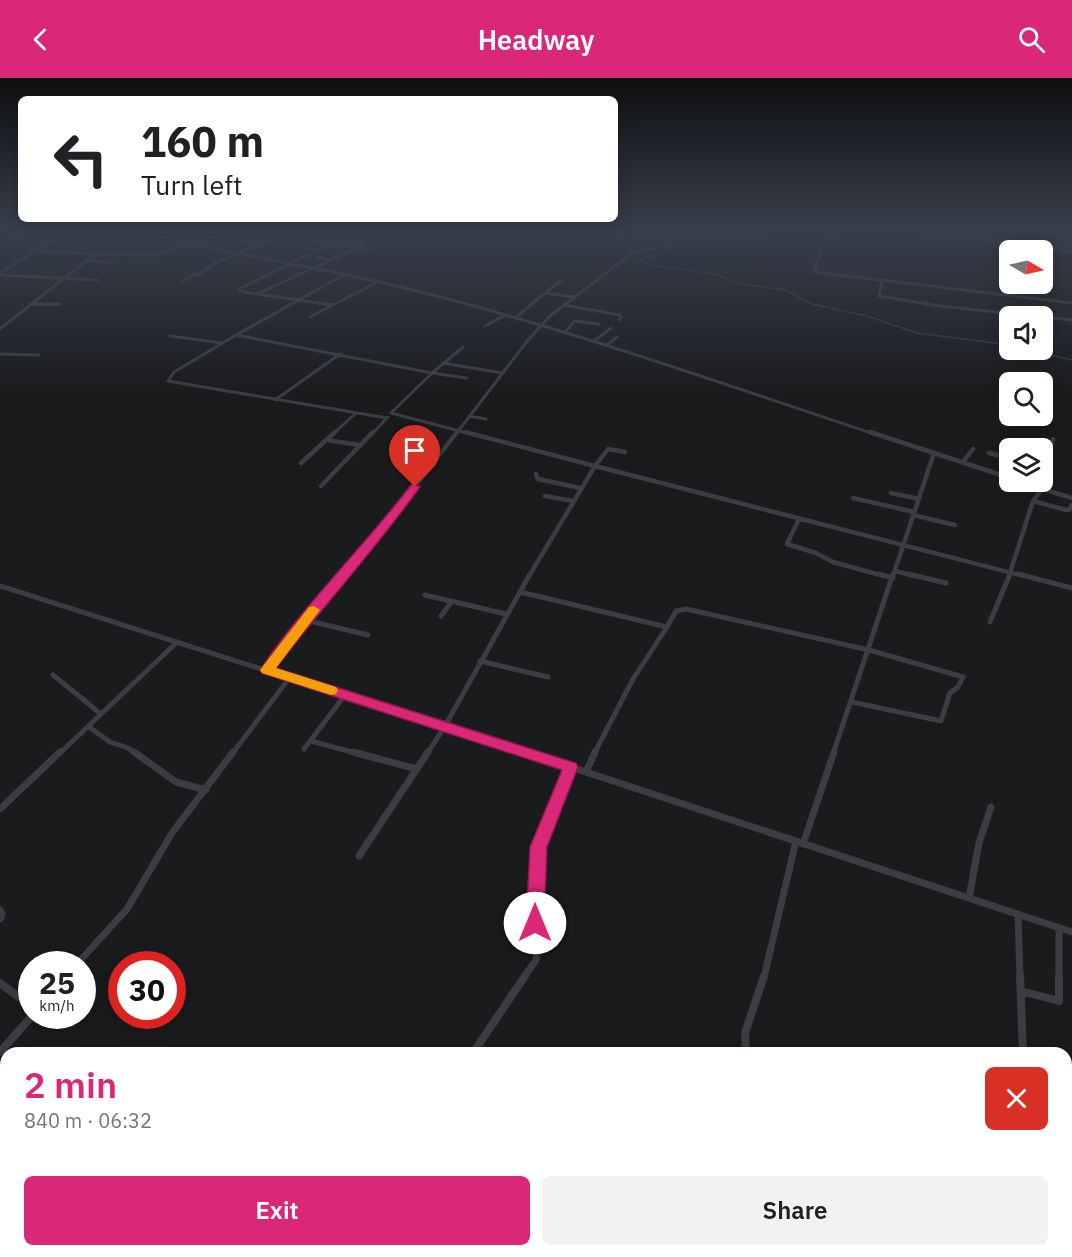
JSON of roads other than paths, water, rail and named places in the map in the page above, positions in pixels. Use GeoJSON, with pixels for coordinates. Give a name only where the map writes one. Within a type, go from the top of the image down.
{"type":"FeatureCollection","features":[{"type":"Feature","properties":{"kind":"street"},"geometry":{"type":"LineString","coordinates":[[0,329],[53,285]]}},
{"type":"Feature","properties":{"kind":"street"},"geometry":{"type":"LineString","coordinates":[[247,285],[239,289],[333,305]]}},
{"type":"Feature","properties":{"kind":"street"},"geometry":{"type":"LineString","coordinates":[[258,293],[276,285]]}},
{"type":"Feature","properties":{"kind":"street"},"geometry":{"type":"LineString","coordinates":[[325,285],[174,372],[168,381],[387,418]]}},
{"type":"Feature","properties":{"kind":"street"},"geometry":{"type":"LineString","coordinates":[[310,318],[372,285]]}},
{"type":"Feature","properties":{"kind":"street"},"geometry":{"type":"LineString","coordinates":[[390,285],[543,324],[999,473]]}},
{"type":"Feature","properties":{"kind":"street"},"geometry":{"type":"LineString","coordinates":[[516,317],[555,285]]}},
{"type":"Feature","properties":{"kind":"street"},"geometry":{"type":"LineString","coordinates":[[267,670],[305,620],[383,530],[502,373],[543,324],[591,285]]}},
{"type":"Feature","properties":{"kind":"street"},"geometry":{"type":"LineString","coordinates":[[881,285],[879,296],[999,312]]}},
{"type":"Feature","properties":{"kind":"street"},"geometry":{"type":"LineString","coordinates":[[923,285],[1072,303]]}},
{"type":"Feature","properties":{"kind":"street"},"geometry":{"type":"LineString","coordinates":[[545,293],[574,297]]}},
{"type":"Feature","properties":{"kind":"street"},"geometry":{"type":"LineString","coordinates":[[30,304],[60,304]]}},
{"type":"Feature","properties":{"kind":"street"},"geometry":{"type":"LineString","coordinates":[[564,305],[620,315],[622,317],[619,320]]}},
{"type":"Feature","properties":{"kind":"street"},"geometry":{"type":"LineString","coordinates":[[485,326],[507,314]]}},
{"type":"Feature","properties":{"kind":"street"},"geometry":{"type":"LineString","coordinates":[[579,322],[585,315]]}},
{"type":"Feature","properties":{"kind":"street"},"geometry":{"type":"LineString","coordinates":[[1053,318],[1072,320]]}},
{"type":"Feature","properties":{"kind":"street"},"geometry":{"type":"LineString","coordinates":[[565,332],[574,322],[599,324]]}},
{"type":"Feature","properties":{"kind":"street"},"geometry":{"type":"LineString","coordinates":[[594,340],[611,328]]}},
{"type":"Feature","properties":{"kind":"street"},"geometry":{"type":"LineString","coordinates":[[236,335],[467,378]]}},
{"type":"Feature","properties":{"kind":"street"},"geometry":{"type":"LineString","coordinates":[[170,336],[222,343]]}},
{"type":"Feature","properties":{"kind":"street"},"geometry":{"type":"LineString","coordinates":[[607,345],[617,337]]}},
{"type":"Feature","properties":{"kind":"street"},"geometry":{"type":"LineString","coordinates":[[321,486],[391,413],[462,347]]}},
{"type":"Feature","properties":{"kind":"street"},"geometry":{"type":"LineString","coordinates":[[0,354],[39,355]]}},
{"type":"Feature","properties":{"kind":"street"},"geometry":{"type":"LineString","coordinates":[[275,400],[340,354]]}},
{"type":"Feature","properties":{"kind":"street"},"geometry":{"type":"LineString","coordinates":[[443,363],[502,373]]}},
{"type":"Feature","properties":{"kind":"street"},"geometry":{"type":"LineString","coordinates":[[301,463],[356,413]]}},
{"type":"Feature","properties":{"kind":"street"},"geometry":{"type":"LineString","coordinates":[[391,413],[1072,588]]}},
{"type":"Feature","properties":{"kind":"street"},"geometry":{"type":"LineString","coordinates":[[469,416],[486,419]]}},
{"type":"Feature","properties":{"kind":"street"},"geometry":{"type":"LineString","coordinates":[[326,440],[360,445]]}},
{"type":"Feature","properties":{"kind":"street"},"geometry":{"type":"LineString","coordinates":[[359,856],[445,726],[506,614],[580,488],[608,449],[625,452]]}},
{"type":"Feature","properties":{"kind":"street"},"geometry":{"type":"LineString","coordinates":[[963,462],[973,449]]}},
{"type":"Feature","properties":{"kind":"street"},"geometry":{"type":"LineString","coordinates":[[746,1047],[745,1034],[762,986],[799,842],[852,702],[934,453]]}},
{"type":"Feature","properties":{"kind":"street"},"geometry":{"type":"LineString","coordinates":[[989,453],[999,455]]}},
{"type":"Feature","properties":{"kind":"street"},"geometry":{"type":"LineString","coordinates":[[536,474],[535,477],[538,479],[580,488]]}},
{"type":"Feature","properties":{"kind":"street"},"geometry":{"type":"LineString","coordinates":[[990,622],[1010,573],[1038,492]]}},
{"type":"Feature","properties":{"kind":"street"},"geometry":{"type":"LineString","coordinates":[[1053,492],[1072,498]]}},
{"type":"Feature","properties":{"kind":"street"},"geometry":{"type":"LineString","coordinates":[[891,493],[919,499]]}},
{"type":"Feature","properties":{"kind":"street"},"geometry":{"type":"LineString","coordinates":[[544,496],[573,501]]}},
{"type":"Feature","properties":{"kind":"street"},"geometry":{"type":"LineString","coordinates":[[853,498],[954,525]]}},
{"type":"Feature","properties":{"kind":"street"},"geometry":{"type":"LineString","coordinates":[[1033,501],[1070,510]]}},
{"type":"Feature","properties":{"kind":"street"},"geometry":{"type":"LineString","coordinates":[[799,519],[787,544],[816,553],[833,562],[893,578]]}},
{"type":"Feature","properties":{"kind":"street"},"geometry":{"type":"LineString","coordinates":[[895,571],[946,583]]}},
{"type":"Feature","properties":{"kind":"street"},"geometry":{"type":"LineString","coordinates":[[0,586],[445,726],[1072,932]]}},
{"type":"Feature","properties":{"kind":"street"},"geometry":{"type":"LineString","coordinates":[[520,592],[667,627]]}},
{"type":"Feature","properties":{"kind":"street"},"geometry":{"type":"LineString","coordinates":[[424,595],[506,614]]}},
{"type":"Feature","properties":{"kind":"street"},"geometry":{"type":"LineString","coordinates":[[441,616],[452,601]]}},
{"type":"Feature","properties":{"kind":"street"},"geometry":{"type":"LineString","coordinates":[[586,772],[598,744],[640,666],[676,611],[686,609],[869,650],[959,674],[963,679],[950,693],[941,721],[852,702]]}},
{"type":"Feature","properties":{"kind":"street"},"geometry":{"type":"LineString","coordinates":[[305,620],[368,634]]}},
{"type":"Feature","properties":{"kind":"street"},"geometry":{"type":"LineString","coordinates":[[0,809],[177,642]]}},
{"type":"Feature","properties":{"kind":"street"},"geometry":{"type":"LineString","coordinates":[[480,661],[548,677]]}},
{"type":"Feature","properties":{"kind":"street"},"geometry":{"type":"LineString","coordinates":[[53,675],[71,689],[83,703],[101,714]]}},
{"type":"Feature","properties":{"kind":"street"},"geometry":{"type":"LineString","coordinates":[[89,951],[127,909],[172,833],[290,677]]}},
{"type":"Feature","properties":{"kind":"street"},"geometry":{"type":"LineString","coordinates":[[304,749],[345,695]]}},
{"type":"Feature","properties":{"kind":"street"},"geometry":{"type":"LineString","coordinates":[[89,727],[110,742],[128,748],[176,782],[206,790]]}},
{"type":"Feature","properties":{"kind":"street"},"geometry":{"type":"LineString","coordinates":[[311,741],[417,769]]}},
{"type":"Feature","properties":{"kind":"street"},"geometry":{"type":"LineString","coordinates":[[477,1047],[536,960],[538,945],[535,908],[539,847],[570,767]]}},
{"type":"Feature","properties":{"kind":"street"},"geometry":{"type":"LineString","coordinates":[[969,898],[979,843],[992,807]]}},
{"type":"Feature","properties":{"kind":"street"},"geometry":{"type":"LineString","coordinates":[[0,910],[0,920]]}},
{"type":"Feature","properties":{"kind":"street"},"geometry":{"type":"LineString","coordinates":[[1018,915],[1023,1047]]}},
{"type":"Feature","properties":{"kind":"street"},"geometry":{"type":"LineString","coordinates":[[1021,991],[1059,1001],[1059,928]]}},
{"type":"Feature","properties":{"kind":"street"},"geometry":{"type":"LineString","coordinates":[[0,983],[18,996]]}},
{"type":"Feature","properties":{"kind":"street"},"geometry":{"type":"LineString","coordinates":[[4,1047],[20,1029]]}},
{"type":"Feature","properties":{"kind":"waterway"},"geometry":{"type":"LineString","coordinates":[[749,285],[786,290],[812,304],[867,316],[917,333],[999,344]]}},
{"type":"Feature","properties":{"kind":"waterway"},"geometry":{"type":"LineString","coordinates":[[1053,355],[1072,360]]}}]}
